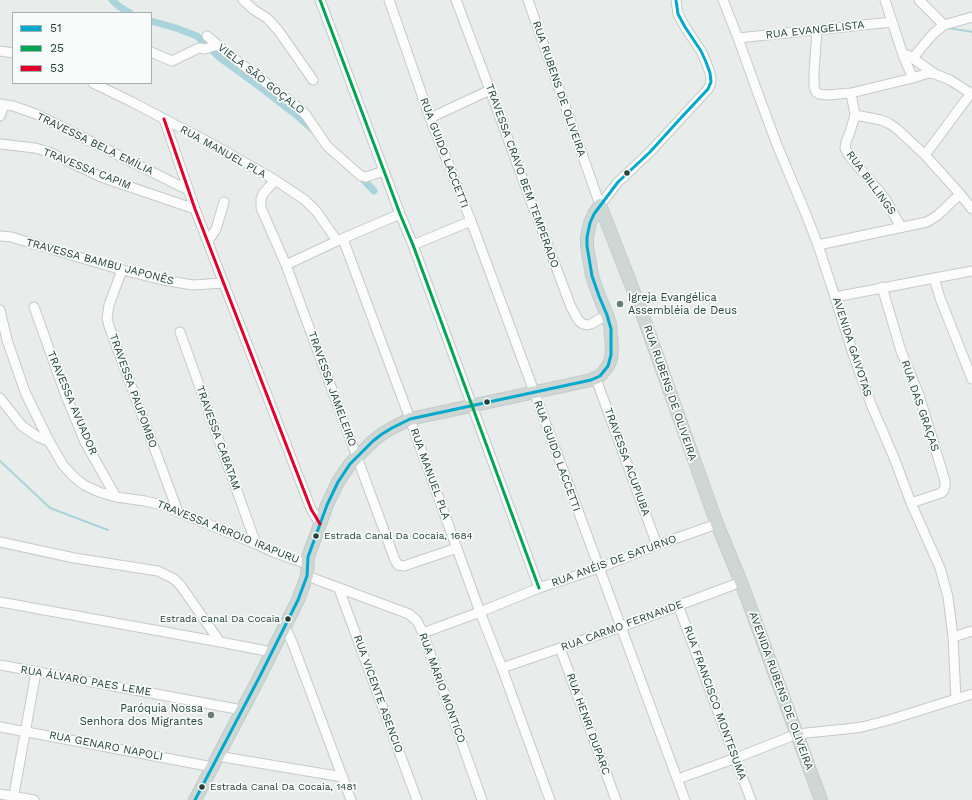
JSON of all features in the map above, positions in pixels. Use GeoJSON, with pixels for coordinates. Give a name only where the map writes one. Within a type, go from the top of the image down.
{"type":"FeatureCollection","features":[{"type":"Feature","properties":{"kind":"main road"},"geometry":{"type":"LineString","coordinates":[[195,800],[298,600],[307,576],[308,558],[320,524],[338,482],[350,464],[382,434],[410,419],[596,379],[610,363],[612,348],[611,330],[607,315],[592,276],[587,246],[590,223],[600,205]]}},
{"type":"Feature","properties":{"kind":"main road","name":"RUA RUBENS DE OLIVEIRA"},"geometry":{"type":"LineString","coordinates":[[600,205],[639,305],[717,524],[740,582]]}},
{"type":"Feature","properties":{"kind":"main road","name":"AVENIDA RUBENS DE OLIVEIRA"},"geometry":{"type":"LineString","coordinates":[[740,582],[821,800]]}},
{"type":"Feature","properties":{"kind":"street"},"geometry":{"type":"LineString","coordinates":[[243,0],[254,10],[267,18],[278,30],[313,80]]}},
{"type":"Feature","properties":{"kind":"street"},"geometry":{"type":"LineString","coordinates":[[320,0],[400,214],[414,244],[539,588]]}},
{"type":"Feature","properties":{"kind":"street","name":"RUA GUIDO LACCETTI"},"geometry":{"type":"LineString","coordinates":[[388,0],[430,118],[471,221],[685,800]]}},
{"type":"Feature","properties":{"kind":"street","name":"TRAVESSA CRAVO BEM TEMPERADO"},"geometry":{"type":"LineString","coordinates":[[456,0],[571,307],[579,321],[583,324],[591,324],[607,315]]}},
{"type":"Feature","properties":{"kind":"street","name":"RUA RUBENS DE OLIVEIRA"},"geometry":{"type":"LineString","coordinates":[[528,0],[600,205]]}},
{"type":"Feature","properties":{"kind":"street"},"geometry":{"type":"LineString","coordinates":[[600,205],[618,182],[650,152],[710,86],[711,79],[706,62],[701,51],[678,14],[676,0]]}},
{"type":"Feature","properties":{"kind":"street","name":"AVENIDA GAIVOTAS"},"geometry":{"type":"LineString","coordinates":[[723,0],[777,145],[818,245],[871,404],[911,503],[940,568],[948,597],[956,699]]}},
{"type":"Feature","properties":{"kind":"street"},"geometry":{"type":"LineString","coordinates":[[885,0],[904,58],[913,78]]}},
{"type":"Feature","properties":{"kind":"street"},"geometry":{"type":"LineString","coordinates":[[919,0],[944,25]]}},
{"type":"Feature","properties":{"kind":"street"},"geometry":{"type":"LineString","coordinates":[[913,58],[934,33],[944,25],[972,17]]}},
{"type":"Feature","properties":{"kind":"street","name":"RUA EVANGELISTA"},"geometry":{"type":"LineString","coordinates":[[738,38],[892,22]]}},
{"type":"Feature","properties":{"kind":"street"},"geometry":{"type":"LineString","coordinates":[[818,30],[814,86],[816,92],[823,95],[851,93],[929,73],[950,80],[972,93],[925,155]]}},
{"type":"Feature","properties":{"kind":"street","name":"VIELA SÃO GOÇALO"},"geometry":{"type":"LineString","coordinates":[[207,36],[216,45],[299,108],[306,115],[327,146],[361,176],[366,177],[384,171]]}},
{"type":"Feature","properties":{"kind":"street"},"geometry":{"type":"LineString","coordinates":[[152,52],[172,61],[199,48],[206,49],[216,45]]}},
{"type":"Feature","properties":{"kind":"street"},"geometry":{"type":"LineString","coordinates":[[901,49],[935,74]]}},
{"type":"Feature","properties":{"kind":"street"},"geometry":{"type":"LineString","coordinates":[[0,51],[12,52]]}},
{"type":"Feature","properties":{"kind":"street","name":"RUA MANUEL PLA"},"geometry":{"type":"LineString","coordinates":[[95,84],[206,141],[275,180],[311,205],[340,240],[410,419],[550,800]]}},
{"type":"Feature","properties":{"kind":"street"},"geometry":{"type":"LineString","coordinates":[[430,118],[490,90]]}},
{"type":"Feature","properties":{"kind":"street","name":"RUA BILLINGS"},"geometry":{"type":"LineString","coordinates":[[851,93],[855,115],[845,145],[846,152],[884,197],[901,227]]}},
{"type":"Feature","properties":{"kind":"street"},"geometry":{"type":"LineString","coordinates":[[0,116],[2,104]]}},
{"type":"Feature","properties":{"kind":"street","name":"TRAVESSA BELA EMÍLIA"},"geometry":{"type":"LineString","coordinates":[[2,104],[22,108],[36,114],[188,190]]}},
{"type":"Feature","properties":{"kind":"street"},"geometry":{"type":"LineString","coordinates":[[855,115],[881,120],[896,128],[925,155],[972,209]]}},
{"type":"Feature","properties":{"kind":"street"},"geometry":{"type":"LineString","coordinates":[[164,119],[195,209],[311,509],[320,524]]}},
{"type":"Feature","properties":{"kind":"street","name":"TRAVESSA CAPIM"},"geometry":{"type":"LineString","coordinates":[[0,144],[44,150],[101,177],[195,209]]}},
{"type":"Feature","properties":{"kind":"street","name":"TRAVESSA JAMELEIRO"},"geometry":{"type":"LineString","coordinates":[[275,180],[263,194],[261,199],[264,216],[286,265],[395,560],[398,565],[404,566],[457,548]]}},
{"type":"Feature","properties":{"kind":"street"},"geometry":{"type":"LineString","coordinates":[[818,245],[926,222],[934,218],[960,194]]}},
{"type":"Feature","properties":{"kind":"street"},"geometry":{"type":"LineString","coordinates":[[208,241],[216,229],[224,202]]}},
{"type":"Feature","properties":{"kind":"street"},"geometry":{"type":"LineString","coordinates":[[286,265],[400,214]]}},
{"type":"Feature","properties":{"kind":"street"},"geometry":{"type":"LineString","coordinates":[[414,244],[471,221]]}},
{"type":"Feature","properties":{"kind":"street","name":"TRAVESSA BAMBU JAPONÊS"},"geometry":{"type":"LineString","coordinates":[[0,236],[11,237],[122,270],[178,283],[193,285],[224,283]]}},
{"type":"Feature","properties":{"kind":"street","name":"TRAVESSA PAUPOMBO"},"geometry":{"type":"LineString","coordinates":[[122,270],[109,305],[107,318],[178,512]]}},
{"type":"Feature","properties":{"kind":"street"},"geometry":{"type":"LineString","coordinates":[[835,297],[972,271]]}},
{"type":"Feature","properties":{"kind":"street"},"geometry":{"type":"LineString","coordinates":[[934,278],[940,298],[972,379]]}},
{"type":"Feature","properties":{"kind":"street","name":"RUA DAS GRAÇAS"},"geometry":{"type":"LineString","coordinates":[[882,287],[899,344],[919,395],[945,481],[944,490],[941,493],[911,503]]}},
{"type":"Feature","properties":{"kind":"street","name":"TRAVESSA AVUADOR"},"geometry":{"type":"LineString","coordinates":[[34,307],[66,396],[86,442],[116,497]]}},
{"type":"Feature","properties":{"kind":"street","name":"TRAVESSA ARROIO IRAPURU"},"geometry":{"type":"LineString","coordinates":[[0,310],[7,340],[25,392],[49,441],[63,465],[74,477],[84,485],[99,492],[116,497],[145,500],[162,505],[273,552],[307,564]]}},
{"type":"Feature","properties":{"kind":"street","name":"TRAVESSA CABATAM"},"geometry":{"type":"LineString","coordinates":[[180,332],[256,544]]}},
{"type":"Feature","properties":{"kind":"street","name":"TRAVESSA ACUPIUBA"},"geometry":{"type":"LineString","coordinates":[[596,379],[658,545]]}},
{"type":"Feature","properties":{"kind":"street"},"geometry":{"type":"LineString","coordinates":[[0,398],[22,426],[38,437],[49,441]]}},
{"type":"Feature","properties":{"kind":"street","name":"RUA ANÉIS DE SATURNO"},"geometry":{"type":"LineString","coordinates":[[423,633],[539,588],[599,568],[717,524]]}},
{"type":"Feature","properties":{"kind":"street"},"geometry":{"type":"LineString","coordinates":[[0,542],[74,558],[158,571],[174,579],[181,586],[220,642]]}},
{"type":"Feature","properties":{"kind":"street","name":"RUA MÁRIO MONTICO"},"geometry":{"type":"LineString","coordinates":[[307,576],[409,614],[417,621],[423,633],[482,800]]}},
{"type":"Feature","properties":{"kind":"street","name":"RUA CARMO FERNANDE"},"geometry":{"type":"LineString","coordinates":[[502,668],[621,627],[740,582]]}},
{"type":"Feature","properties":{"kind":"street","name":"RUA VICENTE ASENCIO"},"geometry":{"type":"LineString","coordinates":[[339,589],[417,800]]}},
{"type":"Feature","properties":{"kind":"street"},"geometry":{"type":"LineString","coordinates":[[0,602],[272,652]]}},
{"type":"Feature","properties":{"kind":"street","name":"RUA FRANCISCO MONTESUMA"},"geometry":{"type":"LineString","coordinates":[[678,606],[736,758],[750,800]]}},
{"type":"Feature","properties":{"kind":"street"},"geometry":{"type":"LineString","coordinates":[[285,627],[351,800]]}},
{"type":"Feature","properties":{"kind":"street"},"geometry":{"type":"LineString","coordinates":[[952,637],[972,631]]}},
{"type":"Feature","properties":{"kind":"street","name":"RUA HENRI DUPARC"},"geometry":{"type":"LineString","coordinates":[[560,648],[616,800]]}},
{"type":"Feature","properties":{"kind":"street","name":"RUA ÁLVARO PAES LEME"},"geometry":{"type":"LineString","coordinates":[[0,665],[242,710]]}},
{"type":"Feature","properties":{"kind":"street"},"geometry":{"type":"LineString","coordinates":[[14,798],[36,672]]}},
{"type":"Feature","properties":{"kind":"street"},"geometry":{"type":"LineString","coordinates":[[678,779],[797,734],[846,729],[889,720],[972,694]]}},
{"type":"Feature","properties":{"kind":"street","name":"RUA GENARO NAPOLI"},"geometry":{"type":"LineString","coordinates":[[0,727],[213,766]]}},
{"type":"Feature","properties":{"kind":"street"},"geometry":{"type":"LineString","coordinates":[[219,756],[343,777]]}},
{"type":"Feature","properties":{"kind":"street"},"geometry":{"type":"LineString","coordinates":[[0,794],[14,798],[34,800]]}},
{"type":"Feature","properties":{"kind":"waterway"},"geometry":{"type":"LineString","coordinates":[[112,0],[128,12]]}},
{"type":"Feature","properties":{"kind":"waterway"},"geometry":{"type":"LineString","coordinates":[[152,21],[197,36],[220,58],[260,87],[314,131]]}},
{"type":"Feature","properties":{"kind":"waterway"},"geometry":{"type":"LineString","coordinates":[[947,28],[972,32]]}},
{"type":"Feature","properties":{"kind":"waterway"},"geometry":{"type":"LineString","coordinates":[[359,175],[374,191]]}},
{"type":"Feature","properties":{"kind":"waterway"},"geometry":{"type":"LineString","coordinates":[[0,461],[50,508],[108,530]]}},
{"type":"Feature","properties":{"kind":"transit line","name":"25"},"geometry":{"type":"LineString","coordinates":[[320,0],[413,245],[539,588]]}},
{"type":"Feature","properties":{"kind":"transit line","name":"51"},"geometry":{"type":"LineString","coordinates":[[195,800],[298,600],[307,576],[308,557],[327,505],[338,482],[350,464],[382,434],[410,419],[591,380],[600,376],[608,366],[611,355],[611,329],[592,276],[587,246],[590,223],[594,214],[618,182],[650,152],[708,89],[711,82],[710,73],[701,51],[678,14],[676,0]]}},
{"type":"Feature","properties":{"kind":"transit line","name":"53"},"geometry":{"type":"LineString","coordinates":[[164,119],[195,209],[311,509],[320,524]]}},
{"type":"Feature","properties":{"kind":"place","name":"Igreja Evangélica Assembléia de Deus"},"geometry":{"type":"Point","coordinates":[620,304]}},
{"type":"Feature","properties":{"kind":"place","name":"Estrada Canal Da Cocaia, 1684"},"geometry":{"type":"Point","coordinates":[316,536]}},
{"type":"Feature","properties":{"kind":"place","name":"Estrada Canal Da Cocaia"},"geometry":{"type":"Point","coordinates":[288,619]}},
{"type":"Feature","properties":{"kind":"place","name":"Paróquia Nossa Senhora dos Migrantes"},"geometry":{"type":"Point","coordinates":[211,715]}},
{"type":"Feature","properties":{"kind":"place","name":"Estrada Canal Da Cocaia, 1481"},"geometry":{"type":"Point","coordinates":[202,787]}}]}
